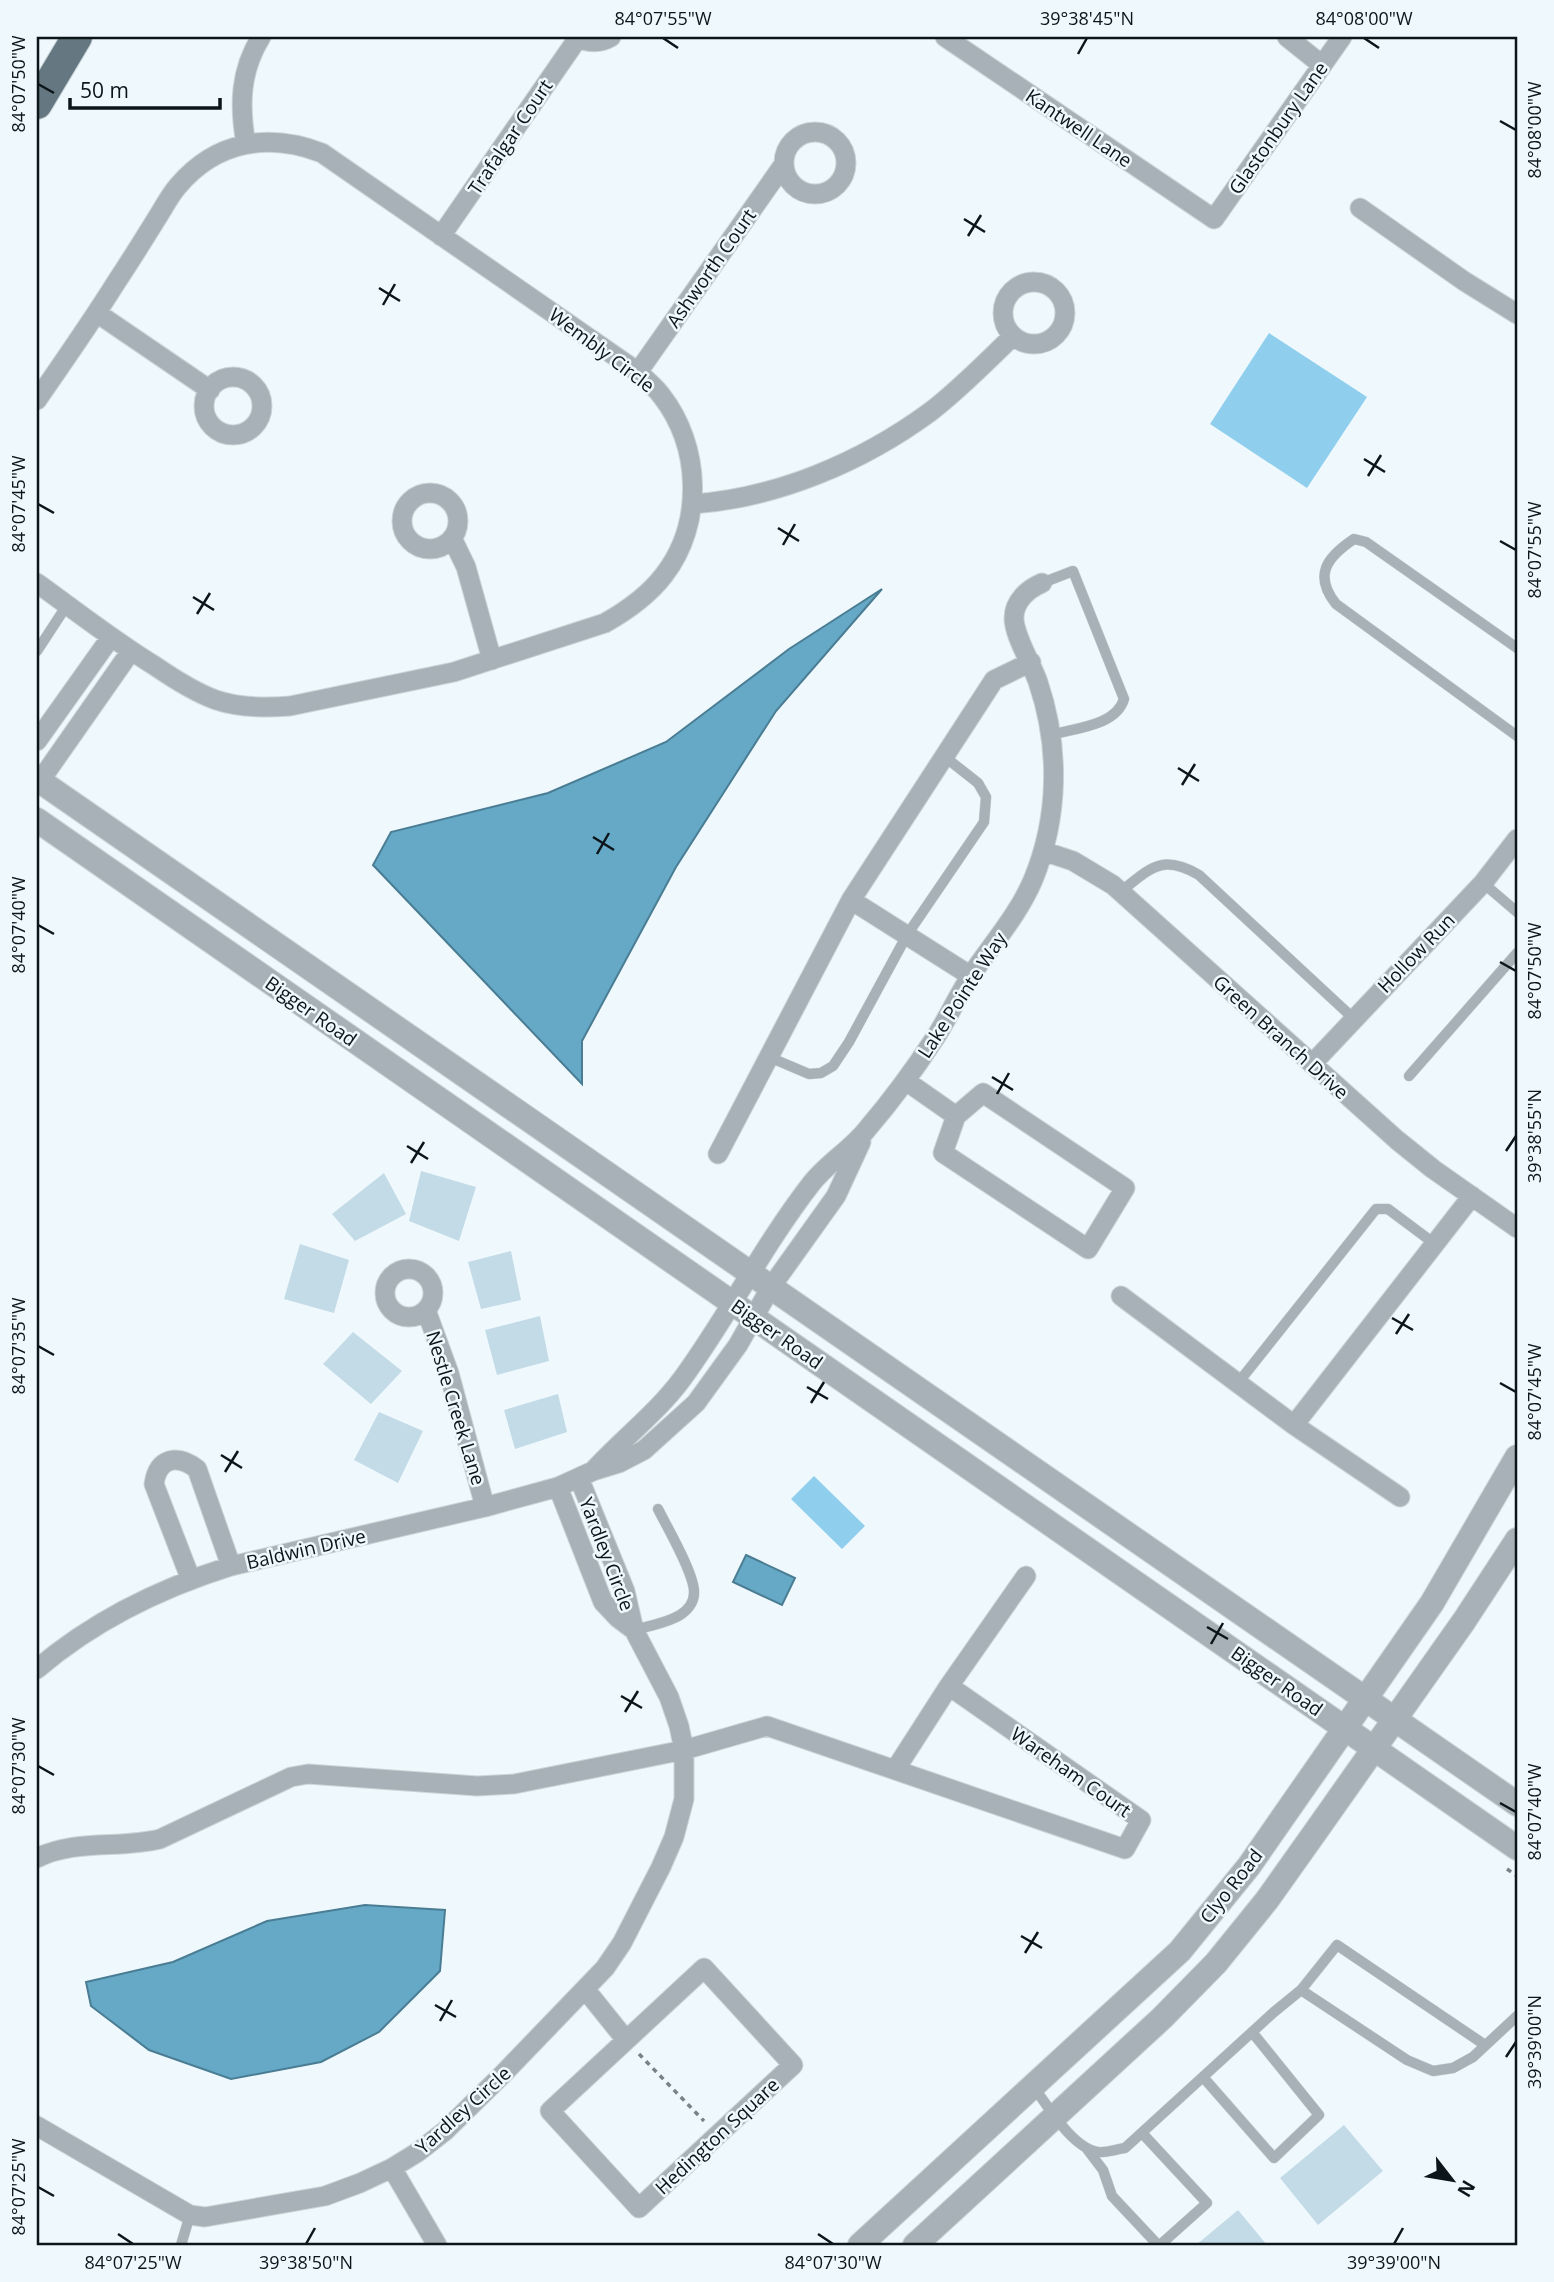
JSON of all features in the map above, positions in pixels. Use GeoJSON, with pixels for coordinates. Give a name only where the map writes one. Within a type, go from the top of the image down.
{"type":"FeatureCollection","features":[{"type":"Feature","properties":{"kind":"main road"},"geometry":{"type":"LineString","coordinates":[[37,104],[77,37]]}},
{"type":"Feature","properties":{"kind":"street"},"geometry":{"type":"LineString","coordinates":[[246,144],[242,89],[245,69],[261,37]]}},
{"type":"Feature","properties":{"kind":"street","name":"Trafalgar Court"},"geometry":{"type":"LineString","coordinates":[[441,236],[577,38],[598,42],[611,37]]}},
{"type":"Feature","properties":{"kind":"street","name":"Kantwell Lane"},"geometry":{"type":"LineString","coordinates":[[945,37],[1214,219]]}},
{"type":"Feature","properties":{"kind":"street"},"geometry":{"type":"LineString","coordinates":[[1287,37],[1322,65]]}},
{"type":"Feature","properties":{"kind":"street","name":"Glastonbury Lane"},"geometry":{"type":"LineString","coordinates":[[1214,219],[1342,37]]}},
{"type":"Feature","properties":{"kind":"street","name":"Wembly Circle"},"geometry":{"type":"LineString","coordinates":[[37,400],[97,313],[177,187],[198,166],[217,155],[246,144],[283,141],[322,153],[638,372],[660,393],[686,441],[692,472],[693,504],[686,534],[677,555],[656,585],[628,610],[606,622],[454,672],[290,706],[240,706],[215,699],[186,686],[131,651],[37,583]]}},
{"type":"Feature","properties":{"kind":"street","name":"Ashworth Court"},"geometry":{"type":"LineString","coordinates":[[638,372],[784,164]]}},
{"type":"Feature","properties":{"kind":"street"},"geometry":{"type":"LineString","coordinates":[[1360,208],[1464,281],[1516,311]]}},
{"type":"Feature","properties":{"kind":"street"},"geometry":{"type":"LineString","coordinates":[[97,313],[209,390]]}},
{"type":"Feature","properties":{"kind":"street"},"geometry":{"type":"LineString","coordinates":[[693,504],[726,502],[760,493],[798,481],[856,457],[929,412],[963,385],[1013,336]]}},
{"type":"Feature","properties":{"kind":"street"},"geometry":{"type":"LineString","coordinates":[[452,538],[466,566],[492,660]]}},
{"type":"Feature","properties":{"kind":"street","name":"Lake Pointe Way"},"geometry":{"type":"LineString","coordinates":[[750,1273],[813,1181],[866,1131],[905,1081],[936,1037],[971,976],[1010,922],[1032,881],[1043,851],[1053,806],[1051,735],[1042,694],[1031,662],[1015,629],[1014,617],[1016,606],[1023,596],[1032,587],[1042,583]]}},
{"type":"Feature","properties":{"kind":"street"},"geometry":{"type":"LineString","coordinates":[[37,741],[111,637]]}},
{"type":"Feature","properties":{"kind":"street"},"geometry":{"type":"LineString","coordinates":[[39,780],[131,651]]}},
{"type":"Feature","properties":{"kind":"street"},"geometry":{"type":"LineString","coordinates":[[718,1154],[851,901],[994,680],[1031,662]]}},
{"type":"Feature","properties":{"kind":"street","name":"Bigger Road"},"geometry":{"type":"LineString","coordinates":[[39,780],[1517,1804]]}},
{"type":"Feature","properties":{"kind":"street","name":"Bigger Road"},"geometry":{"type":"LineString","coordinates":[[37,820],[1517,1848]]}},
{"type":"Feature","properties":{"kind":"street","name":"Hollow Run"},"geometry":{"type":"LineString","coordinates":[[1312,1064],[1483,883],[1517,839]]}},
{"type":"Feature","properties":{"kind":"street","name":"Green Branch Drive"},"geometry":{"type":"LineString","coordinates":[[1043,851],[1073,861],[1121,892],[1397,1140],[1517,1228]]}},
{"type":"Feature","properties":{"kind":"street"},"geometry":{"type":"LineString","coordinates":[[851,901],[971,976]]}},
{"type":"Feature","properties":{"kind":"street"},"geometry":{"type":"LineString","coordinates":[[905,1081],[956,1116]]}},
{"type":"Feature","properties":{"kind":"street"},"geometry":{"type":"LineString","coordinates":[[983,1093],[1125,1188],[1088,1249],[943,1153],[956,1116],[983,1093]]}},
{"type":"Feature","properties":{"kind":"street","name":"Lake Pointe Way"},"geometry":{"type":"LineString","coordinates":[[752,1318],[836,1196],[866,1131]]}},
{"type":"Feature","properties":{"kind":"street"},"geometry":{"type":"LineString","coordinates":[[1294,1425],[1472,1196]]}},
{"type":"Feature","properties":{"kind":"street","name":"Baldwin Drive"},"geometry":{"type":"LineString","coordinates":[[586,1475],[664,1402],[683,1378],[750,1273]]}},
{"type":"Feature","properties":{"kind":"street"},"geometry":{"type":"LineString","coordinates":[[1121,1296],[1294,1425],[1400,1497]]}},
{"type":"Feature","properties":{"kind":"street","name":"Nestle Creek Lane"},"geometry":{"type":"LineString","coordinates":[[426,1310],[449,1373],[485,1507]]}},
{"type":"Feature","properties":{"kind":"street","name":"Baldwin Drive"},"geometry":{"type":"LineString","coordinates":[[37,1669],[123,1611],[191,1580],[231,1566],[485,1507],[558,1487],[619,1463],[644,1450],[696,1403],[738,1345],[752,1318]]}},
{"type":"Feature","properties":{"kind":"street","name":"Clyo Road"},"geometry":{"type":"LineString","coordinates":[[860,2245],[1180,1951],[1249,1866],[1432,1603],[1505,1486],[1517,1457]]}},
{"type":"Feature","properties":{"kind":"street"},"geometry":{"type":"LineString","coordinates":[[191,1580],[154,1484],[156,1474],[170,1461],[187,1461],[197,1469],[231,1566]]}},
{"type":"Feature","properties":{"kind":"street","name":"Yardley Circle"},"geometry":{"type":"LineString","coordinates":[[190,2215],[205,2217],[312,2199],[360,2183],[393,2168],[445,2131],[540,2038],[605,1968],[622,1943],[674,1837],[684,1800],[684,1750],[669,1697],[634,1630],[625,1591],[586,1475]]}},
{"type":"Feature","properties":{"kind":"street","name":"Yardley Circle"},"geometry":{"type":"LineString","coordinates":[[558,1487],[603,1602],[634,1630]]}},
{"type":"Feature","properties":{"kind":"street","name":"Clyo Road"},"geometry":{"type":"LineString","coordinates":[[915,2245],[1162,2018],[1216,1963],[1267,1900],[1464,1621],[1517,1540]]}},
{"type":"Feature","properties":{"kind":"street"},"geometry":{"type":"LineString","coordinates":[[895,1770],[948,1686],[1026,1576]]}},
{"type":"Feature","properties":{"kind":"street","name":"Wareham Court"},"geometry":{"type":"LineString","coordinates":[[684,1750],[767,1726],[1125,1849],[1141,1820],[948,1686]]}},
{"type":"Feature","properties":{"kind":"street"},"geometry":{"type":"LineString","coordinates":[[37,1858],[60,1849],[142,1843],[160,1839],[291,1777],[308,1774],[477,1786],[514,1784],[684,1750]]}},
{"type":"Feature","properties":{"kind":"street","name":"Hedington Square"},"geometry":{"type":"LineString","coordinates":[[704,1968],[793,2065],[639,2208],[550,2111],[626,2040],[704,1968]]}},
{"type":"Feature","properties":{"kind":"street"},"geometry":{"type":"LineString","coordinates":[[585,1989],[626,2040]]}},
{"type":"Feature","properties":{"kind":"street"},"geometry":{"type":"LineString","coordinates":[[37,2126],[190,2215]]}},
{"type":"Feature","properties":{"kind":"street"},"geometry":{"type":"LineString","coordinates":[[393,2168],[437,2245]]}},
{"type":"Feature","properties":{"kind":"lane"},"geometry":{"type":"LineString","coordinates":[[1517,648],[1366,542],[1354,539],[1332,556],[1326,567],[1325,591],[1336,604],[1517,736]]}},
{"type":"Feature","properties":{"kind":"lane"},"geometry":{"type":"LineString","coordinates":[[1042,583],[1073,570],[1124,699],[1121,709],[1111,718],[1051,735]]}},
{"type":"Feature","properties":{"kind":"lane"},"geometry":{"type":"LineString","coordinates":[[37,651],[67,605]]}},
{"type":"Feature","properties":{"kind":"lane"},"geometry":{"type":"LineString","coordinates":[[769,1056],[809,1074],[821,1073],[833,1066],[907,936],[984,822],[986,797],[978,783],[945,757]]}},
{"type":"Feature","properties":{"kind":"lane"},"geometry":{"type":"LineString","coordinates":[[1121,892],[1155,865],[1169,863],[1185,866],[1199,874],[1353,1018]]}},
{"type":"Feature","properties":{"kind":"lane"},"geometry":{"type":"LineString","coordinates":[[1483,883],[1517,912]]}},
{"type":"Feature","properties":{"kind":"lane"},"geometry":{"type":"LineString","coordinates":[[1409,1076],[1517,953]]}},
{"type":"Feature","properties":{"kind":"lane"},"geometry":{"type":"LineString","coordinates":[[1238,1383],[1376,1209],[1388,1209],[1435,1244]]}},
{"type":"Feature","properties":{"kind":"lane"},"geometry":{"type":"LineString","coordinates":[[634,1630],[682,1614],[693,1601],[695,1591],[658,1509]]}},
{"type":"Feature","properties":{"kind":"lane"},"geometry":{"type":"LineString","coordinates":[[1086,2149],[1100,2152],[1125,2148],[1301,1990],[1337,1945],[1485,2045]]}},
{"type":"Feature","properties":{"kind":"lane"},"geometry":{"type":"LineString","coordinates":[[1301,1990],[1407,2060],[1433,2071],[1453,2068],[1473,2057],[1517,2016]]}},
{"type":"Feature","properties":{"kind":"lane"},"geometry":{"type":"LineString","coordinates":[[1203,2077],[1274,2158],[1320,2115],[1252,2032]]}},
{"type":"Feature","properties":{"kind":"lane"},"geometry":{"type":"LineString","coordinates":[[1033,2086],[1068,2133],[1103,2170],[1112,2196],[1159,2245],[1207,2203],[1142,2133]]}},
{"type":"Feature","properties":{"kind":"lane"},"geometry":{"type":"LineString","coordinates":[[181,2245],[190,2215]]}},
{"type":"Feature","properties":{"kind":"path"},"geometry":{"type":"LineString","coordinates":[[626,2040],[718,2135]]}},
{"type":"Feature","properties":{"kind":"shaded area"},"geometry":{"type":"Polygon","coordinates":[[[1269,333],[1367,397],[1307,488],[1210,424],[1269,333]]]}},
{"type":"Feature","properties":{"kind":"shaded area"},"geometry":{"type":"Polygon","coordinates":[[[882,589],[776,711],[676,867],[582,1041],[582,1084],[373,865],[391,832],[548,793],[666,742],[789,649],[882,589]]]}},
{"type":"Feature","properties":{"kind":"shaded area"},"geometry":{"type":"Polygon","coordinates":[[[814,1476],[865,1526],[842,1549],[791,1499],[814,1476]]]}},
{"type":"Feature","properties":{"kind":"shaded area"},"geometry":{"type":"Polygon","coordinates":[[[746,1555],[795,1578],[782,1605],[733,1582],[746,1555]]]}},
{"type":"Feature","properties":{"kind":"shaded area"},"geometry":{"type":"Polygon","coordinates":[[[365,1905],[445,1910],[440,1971],[379,2032],[321,2062],[231,2079],[149,2050],[91,2006],[86,1982],[173,1962],[267,1921],[365,1905]]]}},
{"type":"Feature","properties":{"kind":"building"},"geometry":{"type":"Polygon","coordinates":[[[421,1171],[476,1187],[459,1241],[409,1221],[421,1171]]]}},
{"type":"Feature","properties":{"kind":"building"},"geometry":{"type":"Polygon","coordinates":[[[384,1173],[406,1214],[355,1241],[332,1214],[384,1173]]]}},
{"type":"Feature","properties":{"kind":"building"},"geometry":{"type":"Polygon","coordinates":[[[300,1244],[349,1260],[334,1313],[284,1299],[300,1244]]]}},
{"type":"Feature","properties":{"kind":"building"},"geometry":{"type":"Polygon","coordinates":[[[511,1251],[521,1300],[481,1309],[468,1262],[511,1251]]]}},
{"type":"Feature","properties":{"kind":"building"},"geometry":{"type":"Polygon","coordinates":[[[540,1316],[549,1361],[497,1375],[485,1330],[540,1316]]]}},
{"type":"Feature","properties":{"kind":"building"},"geometry":{"type":"Polygon","coordinates":[[[353,1332],[402,1371],[371,1404],[323,1364],[353,1332]]]}},
{"type":"Feature","properties":{"kind":"building"},"geometry":{"type":"Polygon","coordinates":[[[558,1394],[567,1432],[515,1449],[504,1410],[558,1394]]]}},
{"type":"Feature","properties":{"kind":"building"},"geometry":{"type":"Polygon","coordinates":[[[379,1412],[423,1431],[398,1483],[354,1460],[379,1412]]]}},
{"type":"Feature","properties":{"kind":"building"},"geometry":{"type":"Polygon","coordinates":[[[1344,2125],[1383,2171],[1318,2225],[1280,2178],[1344,2125]]]}},
{"type":"Feature","properties":{"kind":"building"},"geometry":{"type":"Polygon","coordinates":[[[1238,2210],[1267,2245],[1196,2245],[1238,2210]]]}}]}
